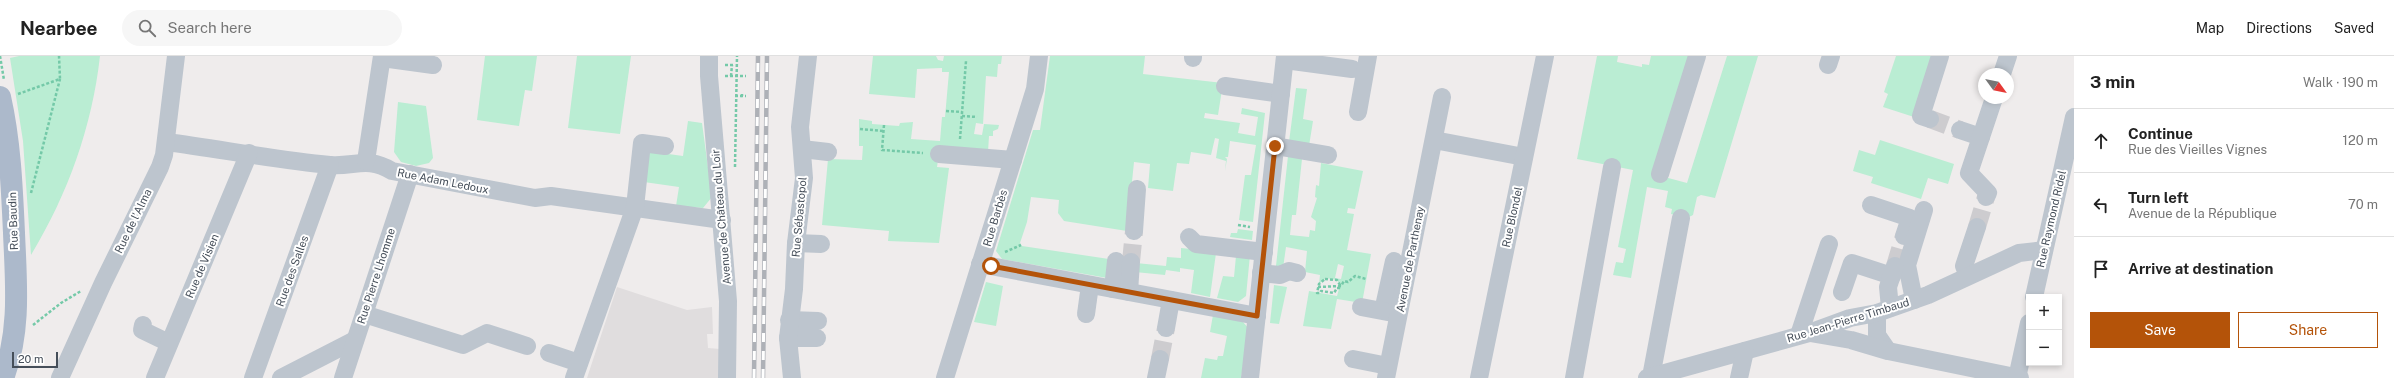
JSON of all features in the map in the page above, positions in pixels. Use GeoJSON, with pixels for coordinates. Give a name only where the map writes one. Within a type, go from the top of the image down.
{"type":"FeatureCollection","features":[{"type":"Feature","properties":{"kind":"main road","name":"Rue Baudin"},"geometry":{"type":"LineString","coordinates":[[0,98],[11,173],[17,320],[6,347]]}},
{"type":"Feature","properties":{"kind":"main road","name":"Rue Baudin"},"geometry":{"type":"LineString","coordinates":[[0,178],[6,347],[10,357],[3,378]]}},
{"type":"Feature","properties":{"kind":"street","name":"Rue de l'Alma"},"geometry":{"type":"LineString","coordinates":[[60,378],[103,283],[160,167],[166,142],[176,56]]}},
{"type":"Feature","properties":{"kind":"street","name":"Avenue de Château du Loir"},"geometry":{"type":"LineString","coordinates":[[709,56],[709,76],[728,301],[726,378]]}},
{"type":"Feature","properties":{"kind":"street","name":"Rue Sébastopol"},"geometry":{"type":"LineString","coordinates":[[792,378],[788,329],[794,289],[796,243],[804,178],[800,127],[808,56]]}},
{"type":"Feature","properties":{"kind":"street","name":"Rue Barbès"},"geometry":{"type":"LineString","coordinates":[[945,378],[1035,89],[1039,56]]}},
{"type":"Feature","properties":{"kind":"street","name":"Rue Blondel"},"geometry":{"type":"LineString","coordinates":[[1479,378],[1545,56]]}},
{"type":"Feature","properties":{"kind":"street"},"geometry":{"type":"LineString","coordinates":[[1660,174],[1697,56]]}},
{"type":"Feature","properties":{"kind":"street"},"geometry":{"type":"LineString","coordinates":[[1925,117],[1940,56]]}},
{"type":"Feature","properties":{"kind":"street"},"geometry":{"type":"LineString","coordinates":[[2004,68],[2008,56]]}},
{"type":"Feature","properties":{"kind":"street"},"geometry":{"type":"LineString","coordinates":[[366,161],[382,57],[433,65]]}},
{"type":"Feature","properties":{"kind":"street"},"geometry":{"type":"LineString","coordinates":[[1250,378],[1285,58],[1362,66],[1358,112]]}},
{"type":"Feature","properties":{"kind":"street"},"geometry":{"type":"LineString","coordinates":[[1225,86],[1281,94]]}},
{"type":"Feature","properties":{"kind":"street","name":"Avenue de Parthenay"},"geometry":{"type":"LineString","coordinates":[[1387,372],[1398,315],[1385,282],[1434,140],[1442,97]]}},
{"type":"Feature","properties":{"kind":"street"},"geometry":{"type":"LineString","coordinates":[[1986,197],[1988,193],[1985,188],[1970,173],[1992,104]]}},
{"type":"Feature","properties":{"kind":"street","name":"Rue Raymond Ridel"},"geometry":{"type":"LineString","coordinates":[[2035,294],[2074,117]]}},
{"type":"Feature","properties":{"kind":"street"},"geometry":{"type":"LineString","coordinates":[[1960,130],[1981,137]]}},
{"type":"Feature","properties":{"kind":"street"},"geometry":{"type":"LineString","coordinates":[[1434,140],[1524,157]]}},
{"type":"Feature","properties":{"kind":"street","name":"Rue Adam Ledoux"},"geometry":{"type":"LineString","coordinates":[[166,142],[330,165],[366,161],[382,165],[392,171],[535,198],[552,196],[722,220]]}},
{"type":"Feature","properties":{"kind":"street"},"geometry":{"type":"LineString","coordinates":[[549,353],[576,370],[635,207],[642,143],[665,146]]}},
{"type":"Feature","properties":{"kind":"street"},"geometry":{"type":"LineString","coordinates":[[1275,146],[1328,155]]}},
{"type":"Feature","properties":{"kind":"street"},"geometry":{"type":"LineString","coordinates":[[802,149],[828,152]]}},
{"type":"Feature","properties":{"kind":"street","name":"Rue de Visien"},"geometry":{"type":"LineString","coordinates":[[155,378],[249,153]]}},
{"type":"Feature","properties":{"kind":"street"},"geometry":{"type":"LineString","coordinates":[[939,154],[1013,160]]}},
{"type":"Feature","properties":{"kind":"street","name":"Rue des Salles"},"geometry":{"type":"LineString","coordinates":[[254,375],[330,165]]}},
{"type":"Feature","properties":{"kind":"street"},"geometry":{"type":"LineString","coordinates":[[1574,378],[1612,167]]}},
{"type":"Feature","properties":{"kind":"street","name":"Rue Pierre Lhomme"},"geometry":{"type":"LineString","coordinates":[[343,378],[410,174]]}},
{"type":"Feature","properties":{"kind":"street"},"geometry":{"type":"LineString","coordinates":[[1134,231],[1137,189]]}},
{"type":"Feature","properties":{"kind":"street"},"geometry":{"type":"LineString","coordinates":[[1871,205],[1910,218],[1904,236]]}},
{"type":"Feature","properties":{"kind":"street"},"geometry":{"type":"LineString","coordinates":[[1914,300],[1907,265],[1924,210]]}},
{"type":"Feature","properties":{"kind":"street"},"geometry":{"type":"LineString","coordinates":[[1652,377],[1681,218]]}},
{"type":"Feature","properties":{"kind":"street"},"geometry":{"type":"LineString","coordinates":[[1968,276],[1964,266],[1977,227]]}},
{"type":"Feature","properties":{"kind":"street"},"geometry":{"type":"LineString","coordinates":[[1189,237],[1196,244],[1264,248]]}},
{"type":"Feature","properties":{"kind":"street"},"geometry":{"type":"LineString","coordinates":[[1208,237],[1264,248]]}},
{"type":"Feature","properties":{"kind":"street"},"geometry":{"type":"LineString","coordinates":[[796,243],[820,244]]}},
{"type":"Feature","properties":{"kind":"street"},"geometry":{"type":"LineString","coordinates":[[1829,244],[1804,334],[1851,340],[1888,351],[2018,378],[2028,330]]}},
{"type":"Feature","properties":{"kind":"street","name":"Rue Jean-Pierre Timbaud"},"geometry":{"type":"LineString","coordinates":[[1652,377],[1745,352],[1850,318],[1881,315],[2019,253],[2044,250]]}},
{"type":"Feature","properties":{"kind":"street"},"geometry":{"type":"LineString","coordinates":[[1385,302],[1385,282],[1394,261]]}},
{"type":"Feature","properties":{"kind":"street"},"geometry":{"type":"LineString","coordinates":[[1121,290],[1124,262]]}},
{"type":"Feature","properties":{"kind":"street"},"geometry":{"type":"LineString","coordinates":[[1842,292],[1852,263],[1893,271],[1881,315],[1880,341],[1888,351]]}},
{"type":"Feature","properties":{"kind":"street"},"geometry":{"type":"LineString","coordinates":[[980,264],[1257,316]]}},
{"type":"Feature","properties":{"kind":"street"},"geometry":{"type":"LineString","coordinates":[[1262,273],[1280,275],[1289,271],[1297,273]]}},
{"type":"Feature","properties":{"kind":"street"},"geometry":{"type":"LineString","coordinates":[[1086,314],[1090,285]]}},
{"type":"Feature","properties":{"kind":"street"},"geometry":{"type":"LineString","coordinates":[[1166,328],[1171,300]]}},
{"type":"Feature","properties":{"kind":"street"},"geometry":{"type":"LineString","coordinates":[[1361,307],[1398,315]]}},
{"type":"Feature","properties":{"kind":"street"},"geometry":{"type":"LineString","coordinates":[[365,310],[463,345],[487,333],[527,346]]}},
{"type":"Feature","properties":{"kind":"street","name":"Rue Jean-Pierre Timbaud"},"geometry":{"type":"LineString","coordinates":[[1851,340],[1864,337],[1881,315]]}},
{"type":"Feature","properties":{"kind":"street"},"geometry":{"type":"LineString","coordinates":[[143,325],[142,330],[169,344]]}},
{"type":"Feature","properties":{"kind":"street"},"geometry":{"type":"LineString","coordinates":[[788,329],[817,330]]}},
{"type":"Feature","properties":{"kind":"street"},"geometry":{"type":"LineString","coordinates":[[281,378],[355,340]]}},
{"type":"Feature","properties":{"kind":"street"},"geometry":{"type":"LineString","coordinates":[[1739,378],[1745,352]]}},
{"type":"Feature","properties":{"kind":"street"},"geometry":{"type":"LineString","coordinates":[[1156,378],[1160,359]]}},
{"type":"Feature","properties":{"kind":"street"},"geometry":{"type":"LineString","coordinates":[[1353,359],[1387,372]]}},
{"type":"Feature","properties":{"kind":"street"},"geometry":{"type":"LineString","coordinates":[[254,375],[274,378]]}},
{"type":"Feature","properties":{"kind":"path"},"geometry":{"type":"LineString","coordinates":[[30,200],[60,79],[59,56]]}},
{"type":"Feature","properties":{"kind":"path"},"geometry":{"type":"LineString","coordinates":[[735,107],[737,56]]}},
{"type":"Feature","properties":{"kind":"path"},"geometry":{"type":"LineString","coordinates":[[958,156],[966,61]]}},
{"type":"Feature","properties":{"kind":"path"},"geometry":{"type":"LineString","coordinates":[[726,65],[733,65],[729,76],[746,76]]}},
{"type":"Feature","properties":{"kind":"path"},"geometry":{"type":"LineString","coordinates":[[0,98],[60,79]]}},
{"type":"Feature","properties":{"kind":"path"},"geometry":{"type":"LineString","coordinates":[[736,96],[743,95]]}},
{"type":"Feature","properties":{"kind":"path"},"geometry":{"type":"LineString","coordinates":[[946,111],[962,112]]}},
{"type":"Feature","properties":{"kind":"path"},"geometry":{"type":"LineString","coordinates":[[962,116],[977,117]]}},
{"type":"Feature","properties":{"kind":"path"},"geometry":{"type":"LineString","coordinates":[[884,125],[882,150],[939,154]]}},
{"type":"Feature","properties":{"kind":"path"},"geometry":{"type":"LineString","coordinates":[[860,129],[884,131]]}},
{"type":"Feature","properties":{"kind":"path"},"geometry":{"type":"LineString","coordinates":[[999,255],[1021,245]]}},
{"type":"Feature","properties":{"kind":"path"},"geometry":{"type":"LineString","coordinates":[[1340,286],[1337,280],[1326,278],[1319,284],[1317,293],[1320,293],[1321,291],[1332,293],[1355,276],[1385,282]]}},
{"type":"Feature","properties":{"kind":"path"},"geometry":{"type":"LineString","coordinates":[[27,331],[43,316],[74,294],[103,283]]}},
{"type":"Feature","properties":{"kind":"path"},"geometry":{"type":"LineString","coordinates":[[1318,288],[1340,286]]}},
{"type":"Feature","properties":{"kind":"shaded area"},"geometry":{"type":"Polygon","coordinates":[[[617,287],[687,310],[712,307],[713,334],[707,334],[708,348],[720,349],[720,378],[587,378],[617,287]]]}},
{"type":"Feature","properties":{"kind":"green space"},"geometry":{"type":"Polygon","coordinates":[[[19,56],[100,56],[91,108],[76,159],[56,208],[31,255],[23,141],[10,58],[19,56]]]}},
{"type":"Feature","properties":{"kind":"green space"},"geometry":{"type":"Polygon","coordinates":[[[485,56],[537,56],[532,91],[525,90],[519,126],[477,120],[485,56]]]}},
{"type":"Feature","properties":{"kind":"green space"},"geometry":{"type":"Polygon","coordinates":[[[577,56],[631,56],[620,134],[568,128],[577,56]]]}},
{"type":"Feature","properties":{"kind":"green space"},"geometry":{"type":"Polygon","coordinates":[[[873,56],[936,56],[938,60],[943,61],[944,56],[1002,56],[1001,64],[998,64],[997,77],[986,76],[983,124],[976,123],[974,134],[982,135],[984,124],[999,125],[998,129],[993,131],[993,136],[989,136],[988,152],[940,147],[937,167],[949,168],[939,243],[888,241],[889,231],[822,225],[828,159],[862,160],[863,146],[859,146],[859,119],[872,121],[872,124],[899,126],[900,123],[913,122],[911,139],[940,141],[942,117],[945,117],[949,72],[942,72],[942,68],[917,69],[915,98],[869,94],[873,56]]]}},
{"type":"Feature","properties":{"kind":"green space"},"geometry":{"type":"Polygon","coordinates":[[[1050,56],[1145,56],[1143,74],[1223,83],[1218,115],[1205,113],[1204,118],[1240,123],[1238,133],[1255,136],[1258,117],[1241,114],[1242,108],[1265,113],[1253,222],[1239,220],[1245,175],[1251,175],[1256,145],[1230,141],[1228,157],[1225,157],[1227,159],[1225,171],[1226,161],[1216,158],[1219,139],[1215,138],[1211,155],[1191,152],[1189,164],[1177,163],[1173,191],[1148,188],[1150,164],[1134,162],[1127,231],[1064,221],[1058,213],[1059,200],[1031,197],[1027,222],[1020,243],[1022,246],[1109,259],[1107,278],[1002,259],[996,251],[1033,130],[1040,130],[1050,56]]]}},
{"type":"Feature","properties":{"kind":"green space"},"geometry":{"type":"Polygon","coordinates":[[[1597,56],[1618,56],[1617,62],[1642,67],[1642,64],[1649,65],[1651,56],[1695,56],[1657,175],[1687,183],[1727,56],[1758,56],[1715,198],[1701,195],[1697,197],[1693,215],[1687,218],[1671,214],[1672,209],[1665,207],[1668,191],[1647,187],[1631,278],[1613,275],[1616,262],[1623,263],[1626,249],[1618,247],[1633,170],[1577,159],[1597,56]]]}},
{"type":"Feature","properties":{"kind":"green space"},"geometry":{"type":"Polygon","coordinates":[[[1896,56],[1934,56],[1914,117],[1883,107],[1888,94],[1884,92],[1896,56]]]}},
{"type":"Feature","properties":{"kind":"green space"},"geometry":{"type":"Polygon","coordinates":[[[1296,88],[1307,89],[1303,119],[1313,121],[1309,146],[1289,142],[1296,88]]]}},
{"type":"Feature","properties":{"kind":"green space"},"geometry":{"type":"Polygon","coordinates":[[[398,102],[426,106],[433,158],[429,163],[416,166],[401,162],[394,152],[398,102]]]}},
{"type":"Feature","properties":{"kind":"green space"},"geometry":{"type":"Polygon","coordinates":[[[688,121],[702,123],[712,197],[703,208],[676,206],[679,187],[644,182],[647,151],[683,156],[688,121]]]}},
{"type":"Feature","properties":{"kind":"green space"},"geometry":{"type":"Polygon","coordinates":[[[1880,140],[1954,164],[1948,184],[1928,178],[1921,199],[1871,183],[1873,177],[1853,171],[1859,150],[1875,155],[1880,140]]]}},
{"type":"Feature","properties":{"kind":"green space"},"geometry":{"type":"Polygon","coordinates":[[[1288,156],[1302,159],[1296,215],[1292,215],[1290,235],[1309,237],[1310,230],[1315,231],[1316,221],[1311,217],[1317,198],[1315,197],[1316,185],[1319,186],[1321,163],[1363,171],[1355,209],[1348,208],[1347,213],[1354,214],[1347,250],[1371,254],[1362,303],[1337,299],[1331,329],[1303,326],[1309,291],[1337,296],[1340,285],[1337,280],[1326,278],[1319,284],[1320,275],[1305,272],[1307,251],[1286,247],[1283,268],[1276,266],[1288,156]],[[1338,264],[1335,278],[1341,279],[1344,266],[1338,264]]]}},
{"type":"Feature","properties":{"kind":"green space"},"geometry":{"type":"Polygon","coordinates":[[[1238,229],[1253,231],[1252,240],[1230,237],[1231,233],[1237,233],[1238,229]]]}},
{"type":"Feature","properties":{"kind":"green space"},"geometry":{"type":"Polygon","coordinates":[[[1181,248],[1250,255],[1246,296],[1238,302],[1217,298],[1223,276],[1234,277],[1236,256],[1216,253],[1210,297],[1191,293],[1194,270],[1180,268],[1180,272],[1166,270],[1165,275],[1135,272],[1136,263],[1166,266],[1167,257],[1181,258],[1181,248]]]}},
{"type":"Feature","properties":{"kind":"green space"},"geometry":{"type":"Polygon","coordinates":[[[986,282],[1003,286],[996,326],[974,322],[986,282]]]}},
{"type":"Feature","properties":{"kind":"green space"},"geometry":{"type":"Polygon","coordinates":[[[1274,285],[1287,287],[1279,324],[1270,323],[1274,285]]]}},
{"type":"Feature","properties":{"kind":"green space"},"geometry":{"type":"Polygon","coordinates":[[[1213,315],[1243,322],[1249,329],[1241,378],[1201,378],[1205,358],[1217,360],[1218,356],[1223,356],[1227,336],[1210,332],[1213,315]]]}},
{"type":"Feature","properties":{"kind":"tunnel"},"geometry":{"type":"LineString","coordinates":[[1930,119],[1960,130]]}},
{"type":"Feature","properties":{"kind":"tunnel"},"geometry":{"type":"LineString","coordinates":[[1977,227],[1986,197]]}},
{"type":"Feature","properties":{"kind":"tunnel"},"geometry":{"type":"LineString","coordinates":[[1131,262],[1134,231]]}},
{"type":"Feature","properties":{"kind":"tunnel"},"geometry":{"type":"LineString","coordinates":[[1895,266],[1904,236]]}},
{"type":"Feature","properties":{"kind":"tunnel"},"geometry":{"type":"LineString","coordinates":[[1160,359],[1166,328]]}},
{"type":"Feature","properties":{"kind":"railway"},"geometry":{"type":"LineString","coordinates":[[754,378],[758,56]]}},
{"type":"Feature","properties":{"kind":"railway"},"geometry":{"type":"LineString","coordinates":[[763,378],[767,56]]}},
{"type":"Feature","properties":{"kind":"route"},"geometry":{"type":"LineString","coordinates":[[991,266],[1257,316],[1275,146]]}}]}
